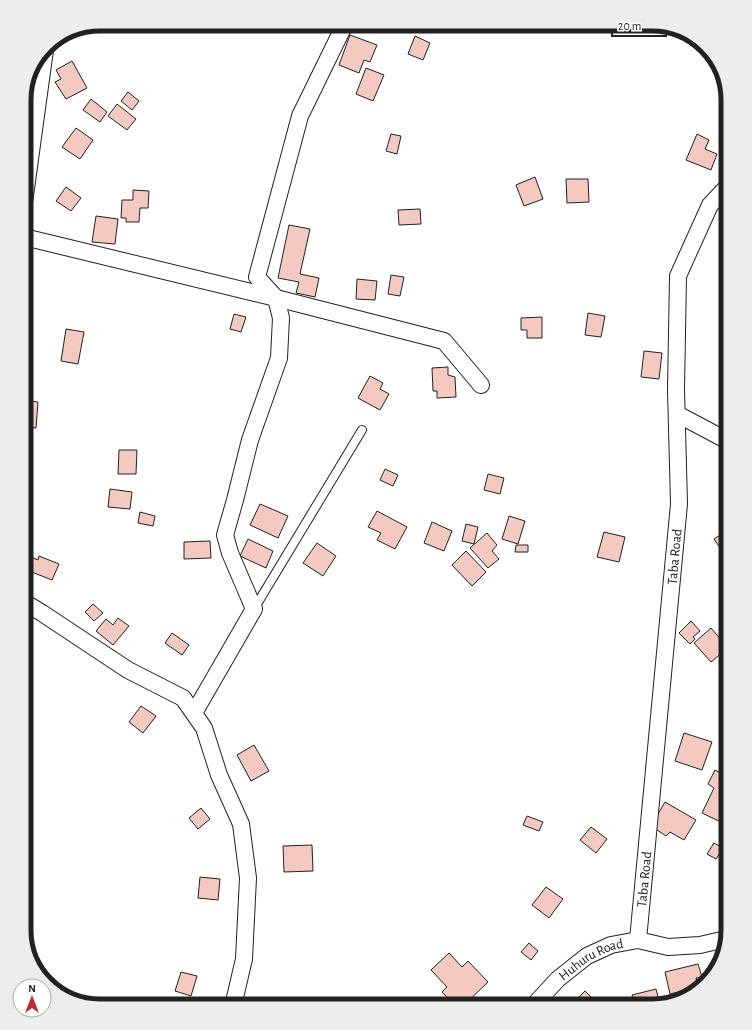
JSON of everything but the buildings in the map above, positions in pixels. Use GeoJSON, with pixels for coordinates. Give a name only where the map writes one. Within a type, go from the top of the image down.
{"type":"FeatureCollection","features":[{"type":"Feature","properties":{"kind":"street"},"geometry":{"type":"LineString","coordinates":[[194,713],[254,609],[230,553],[225,535],[250,440],[279,358],[281,318],[276,298],[257,277],[300,116],[342,31]]}},
{"type":"Feature","properties":{"kind":"street"},"geometry":{"type":"LineString","coordinates":[[31,152],[44,60]]}},
{"type":"Feature","properties":{"kind":"street","name":"Taba Road"},"geometry":{"type":"LineString","coordinates":[[638,940],[679,504],[676,390],[678,276],[710,206],[721,194]]}},
{"type":"Feature","properties":{"kind":"street"},"geometry":{"type":"LineString","coordinates":[[31,239],[276,298],[444,341],[481,385]]}},
{"type":"Feature","properties":{"kind":"street"},"geometry":{"type":"LineString","coordinates":[[677,414],[721,437]]}},
{"type":"Feature","properties":{"kind":"street"},"geometry":{"type":"LineString","coordinates":[[31,606],[128,670],[183,698],[204,728],[219,775],[241,824],[248,878],[244,959],[235,999]]}},
{"type":"Feature","properties":{"kind":"street"},"geometry":{"type":"LineString","coordinates":[[638,940],[668,947],[700,945],[720,940]]}},
{"type":"Feature","properties":{"kind":"street","name":"Huhuru Road"},"geometry":{"type":"LineString","coordinates":[[539,999],[558,979],[588,956],[611,945],[638,940]]}},
{"type":"Feature","properties":{"kind":"lane"},"geometry":{"type":"LineString","coordinates":[[254,609],[362,430]]}}]}
